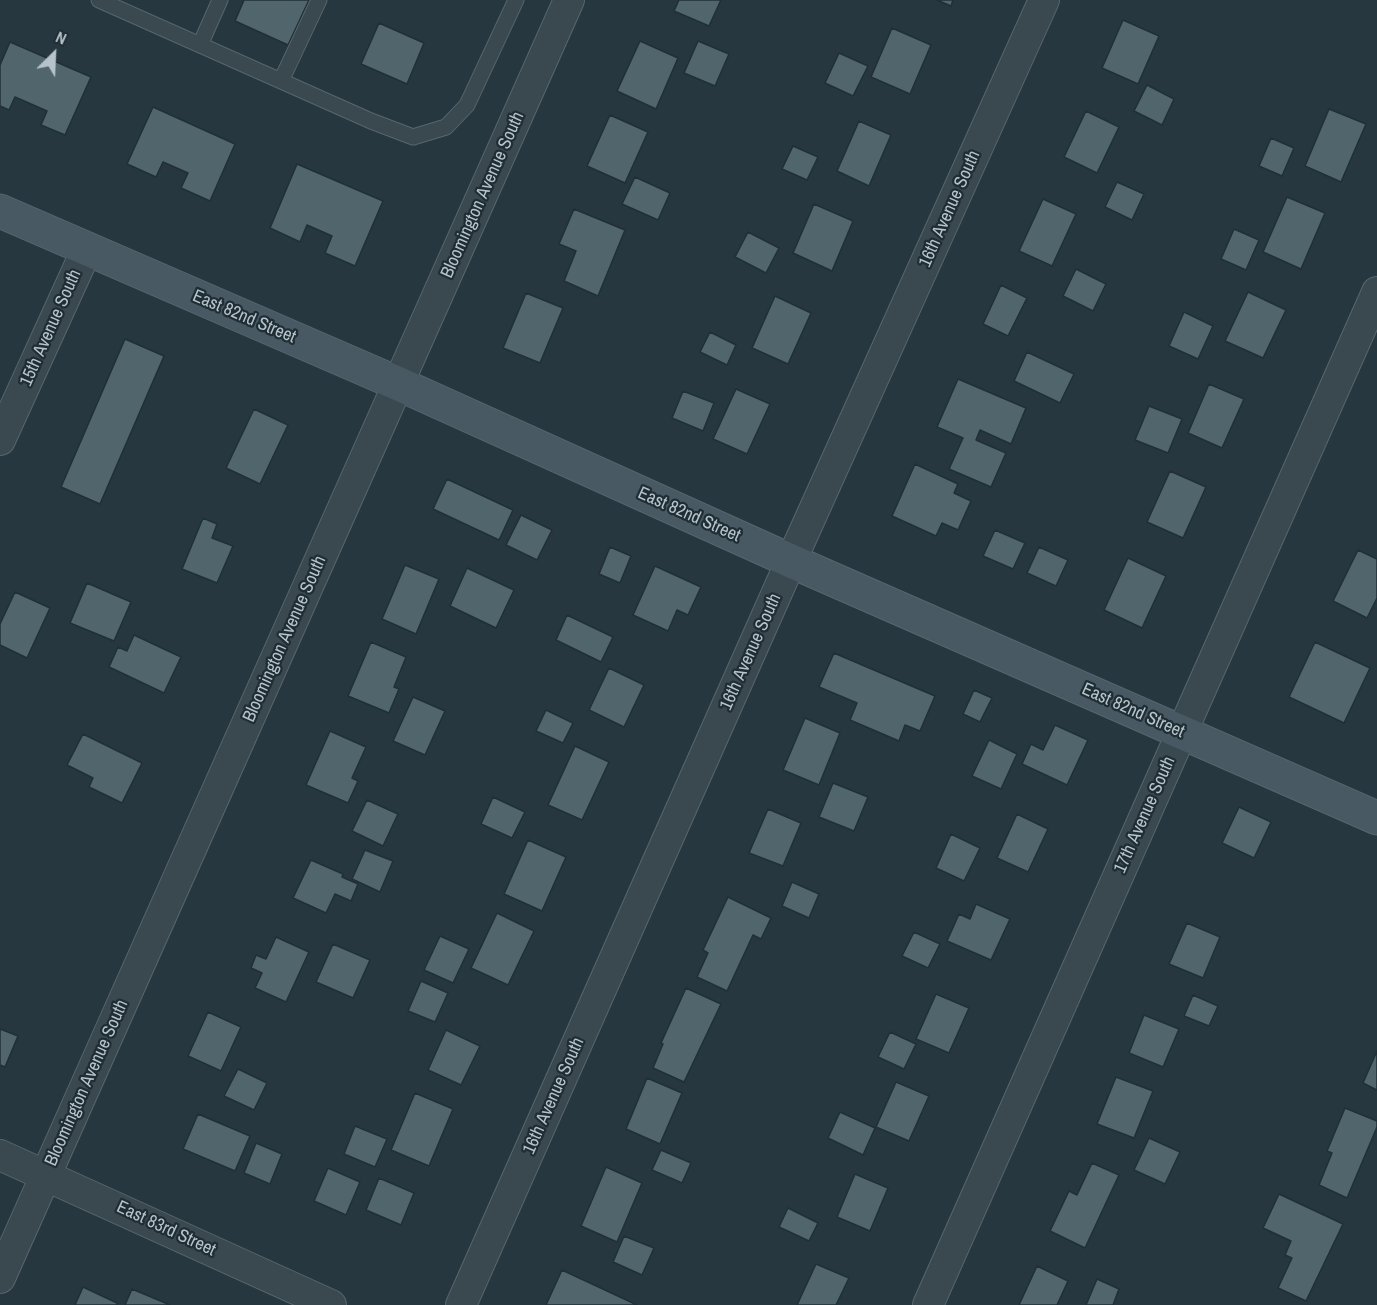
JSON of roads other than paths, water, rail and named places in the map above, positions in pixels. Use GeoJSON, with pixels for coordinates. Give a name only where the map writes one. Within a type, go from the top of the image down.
{"type":"FeatureCollection","features":[{"type":"Feature","properties":{"kind":"street","name":"Bloomington Avenue South"},"geometry":{"type":"LineString","coordinates":[[0,1278],[569,0]]}},
{"type":"Feature","properties":{"kind":"street","name":"16th Avenue South"},"geometry":{"type":"LineString","coordinates":[[461,1305],[1044,0]]}},
{"type":"Feature","properties":{"kind":"street","name":"East 82nd Street"},"geometry":{"type":"LineString","coordinates":[[0,211],[399,384],[792,561],[1377,818]]}},
{"type":"Feature","properties":{"kind":"street","name":"15th Avenue South"},"geometry":{"type":"LineString","coordinates":[[0,440],[87,249]]}},
{"type":"Feature","properties":{"kind":"street","name":"17th Avenue South"},"geometry":{"type":"LineString","coordinates":[[928,1305],[1377,292]]}},
{"type":"Feature","properties":{"kind":"street","name":"East 83rd Street"},"geometry":{"type":"LineString","coordinates":[[0,1155],[331,1305]]}},
{"type":"Feature","properties":{"kind":"lane"},"geometry":{"type":"LineString","coordinates":[[99,0],[413,137],[446,127],[467,105],[516,0]]}},
{"type":"Feature","properties":{"kind":"lane"},"geometry":{"type":"LineString","coordinates":[[200,45],[220,0]]}},
{"type":"Feature","properties":{"kind":"lane"},"geometry":{"type":"LineString","coordinates":[[281,81],[319,0]]}}]}
